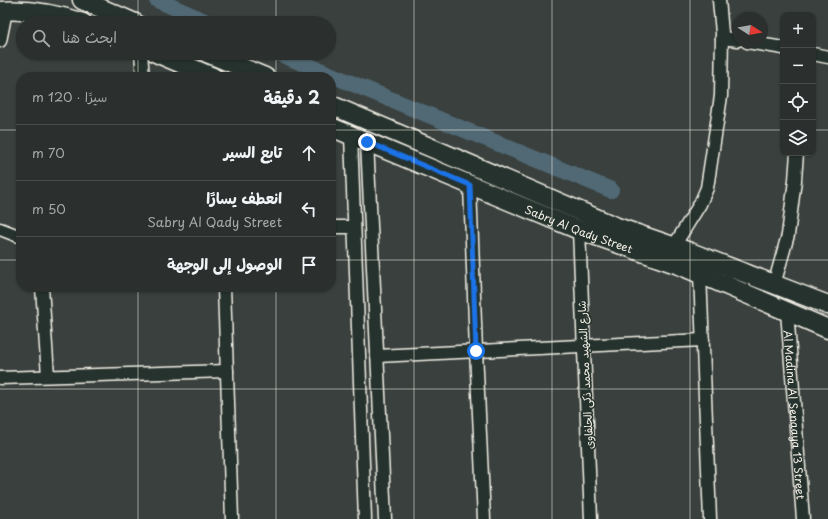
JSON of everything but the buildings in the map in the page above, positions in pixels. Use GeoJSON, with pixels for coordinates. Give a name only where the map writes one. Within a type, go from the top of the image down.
{"type":"FeatureCollection","features":[{"type":"Feature","properties":{"kind":"street"},"geometry":{"type":"LineString","coordinates":[[82,0],[119,16]]}},
{"type":"Feature","properties":{"kind":"street"},"geometry":{"type":"LineString","coordinates":[[674,246],[708,188],[721,96],[722,38],[720,0]]}},
{"type":"Feature","properties":{"kind":"street"},"geometry":{"type":"LineString","coordinates":[[0,41],[3,11],[33,11],[58,16]]}},
{"type":"Feature","properties":{"kind":"street"},"geometry":{"type":"LineString","coordinates":[[722,38],[732,39]]}},
{"type":"Feature","properties":{"kind":"street"},"geometry":{"type":"LineString","coordinates":[[768,46],[780,48]]}},
{"type":"Feature","properties":{"kind":"street"},"geometry":{"type":"LineString","coordinates":[[816,55],[828,57]]}},
{"type":"Feature","properties":{"kind":"street"},"geometry":{"type":"LineString","coordinates":[[142,60],[143,72]]}},
{"type":"Feature","properties":{"kind":"street"},"geometry":{"type":"LineString","coordinates":[[173,60],[201,72]]}},
{"type":"Feature","properties":{"kind":"street"},"geometry":{"type":"LineString","coordinates":[[224,60],[252,72]]}},
{"type":"Feature","properties":{"kind":"street","name":"Sabry Al Qady Street"},"geometry":{"type":"LineString","coordinates":[[336,107],[639,236],[674,246],[828,305]]}},
{"type":"Feature","properties":{"kind":"street","name":"Sabry Al Qady Street"},"geometry":{"type":"LineString","coordinates":[[336,128],[579,230],[657,257],[700,274],[828,329]]}},
{"type":"Feature","properties":{"kind":"street"},"geometry":{"type":"LineString","coordinates":[[359,138],[354,227],[365,519]]}},
{"type":"Feature","properties":{"kind":"street"},"geometry":{"type":"LineString","coordinates":[[359,138],[377,356],[385,519]]}},
{"type":"Feature","properties":{"kind":"street"},"geometry":{"type":"LineString","coordinates":[[774,285],[788,236],[796,180],[797,156]]}},
{"type":"Feature","properties":{"kind":"street"},"geometry":{"type":"LineString","coordinates":[[470,185],[484,519]]}},
{"type":"Feature","properties":{"kind":"street"},"geometry":{"type":"LineString","coordinates":[[336,227],[354,227]]}},
{"type":"Feature","properties":{"kind":"street"},"geometry":{"type":"LineString","coordinates":[[0,229],[16,235]]}},
{"type":"Feature","properties":{"kind":"street","name":"شارع الشهيد محمد ذكى الحلفاوى"},"geometry":{"type":"LineString","coordinates":[[579,230],[592,519]]}},
{"type":"Feature","properties":{"kind":"street"},"geometry":{"type":"LineString","coordinates":[[700,274],[710,519]]}},
{"type":"Feature","properties":{"kind":"street"},"geometry":{"type":"LineString","coordinates":[[42,292],[48,376]]}},
{"type":"Feature","properties":{"kind":"street"},"geometry":{"type":"LineString","coordinates":[[224,292],[232,519]]}},
{"type":"Feature","properties":{"kind":"street","name":"Al Madina Al Senaaya 13 Street"},"geometry":{"type":"LineString","coordinates":[[787,311],[803,519]]}},
{"type":"Feature","properties":{"kind":"street"},"geometry":{"type":"LineString","coordinates":[[377,356],[703,340]]}},
{"type":"Feature","properties":{"kind":"street"},"geometry":{"type":"LineString","coordinates":[[0,378],[227,371]]}},
{"type":"Feature","properties":{"kind":"waterway"},"geometry":{"type":"LineString","coordinates":[[157,0],[193,16]]}},
{"type":"Feature","properties":{"kind":"waterway"},"geometry":{"type":"LineString","coordinates":[[295,60],[324,72]]}},
{"type":"Feature","properties":{"kind":"waterway"},"geometry":{"type":"LineString","coordinates":[[336,77],[611,190]]}},
{"type":"Feature","properties":{"kind":"route"},"geometry":{"type":"LineString","coordinates":[[367,142],[470,185],[476,351]]}}]}
